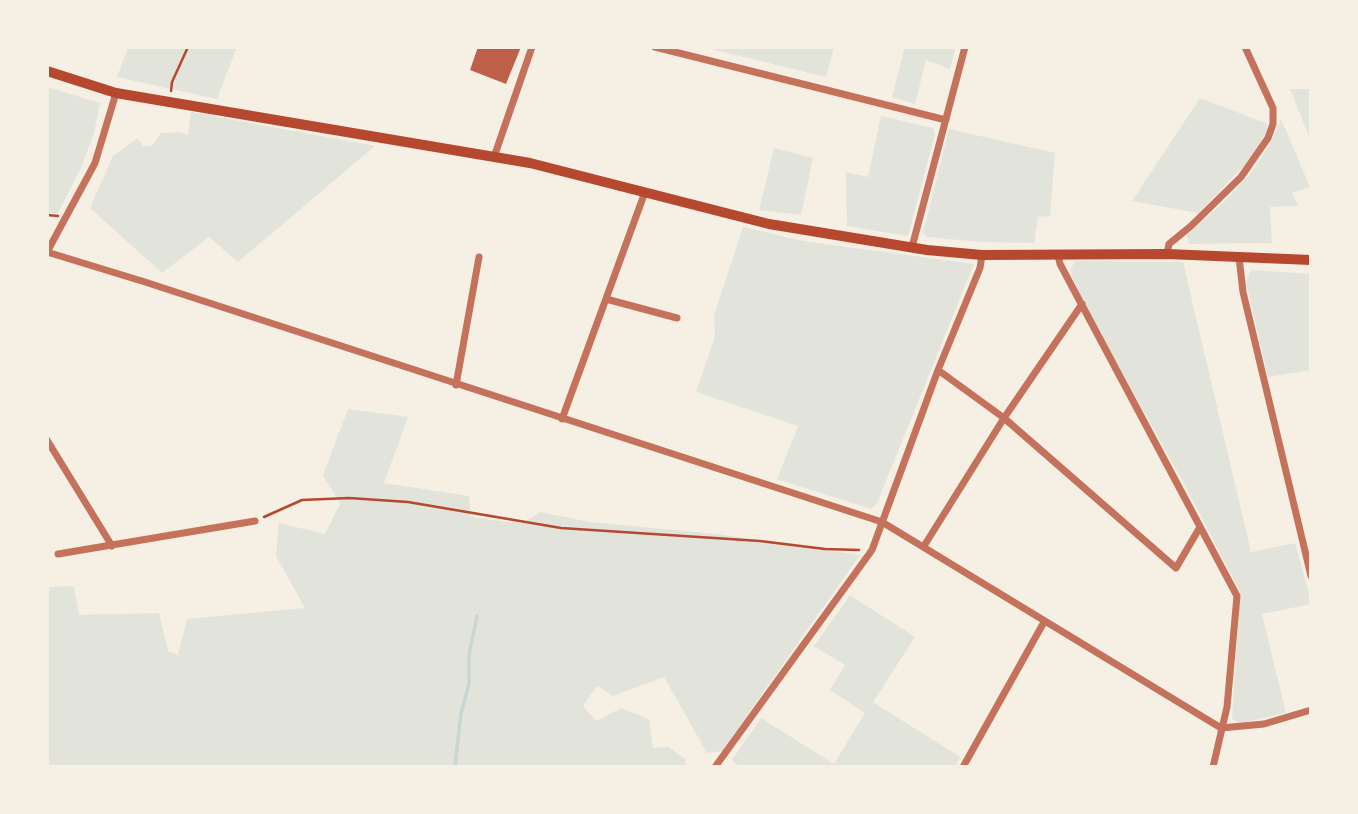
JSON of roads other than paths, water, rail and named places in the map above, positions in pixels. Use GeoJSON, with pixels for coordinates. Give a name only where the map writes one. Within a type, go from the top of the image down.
{"type":"FeatureCollection","features":[{"type":"Feature","properties":{"kind":"main road"},"geometry":{"type":"LineString","coordinates":[[47,71],[116,93],[530,163],[769,224],[912,247],[982,255],[1167,254],[1311,260]]}},
{"type":"Feature","properties":{"kind":"street"},"geometry":{"type":"LineString","coordinates":[[494,157],[532,47]]}},
{"type":"Feature","properties":{"kind":"street"},"geometry":{"type":"LineString","coordinates":[[655,47],[946,120]]}},
{"type":"Feature","properties":{"kind":"street"},"geometry":{"type":"LineString","coordinates":[[912,247],[965,47]]}},
{"type":"Feature","properties":{"kind":"street"},"geometry":{"type":"LineString","coordinates":[[1167,254],[1169,243],[1191,226],[1241,177],[1268,138],[1273,124],[1273,107],[1245,47]]}},
{"type":"Feature","properties":{"kind":"street"},"geometry":{"type":"LineString","coordinates":[[116,93],[95,163],[47,252],[882,522],[1221,728],[1264,724],[1311,710]]}},
{"type":"Feature","properties":{"kind":"street"},"geometry":{"type":"LineString","coordinates":[[562,419],[645,192]]}},
{"type":"Feature","properties":{"kind":"street"},"geometry":{"type":"LineString","coordinates":[[721,765],[872,550],[938,370],[980,268],[982,255]]}},
{"type":"Feature","properties":{"kind":"street"},"geometry":{"type":"LineString","coordinates":[[1058,255],[1060,264],[1237,596],[1227,707],[1213,767]]}},
{"type":"Feature","properties":{"kind":"street"},"geometry":{"type":"LineString","coordinates":[[456,384],[479,257]]}},
{"type":"Feature","properties":{"kind":"street"},"geometry":{"type":"LineString","coordinates":[[1239,257],[1243,292],[1311,576]]}},
{"type":"Feature","properties":{"kind":"street"},"geometry":{"type":"LineString","coordinates":[[606,299],[677,318]]}},
{"type":"Feature","properties":{"kind":"street"},"geometry":{"type":"LineString","coordinates":[[924,546],[1004,418],[1082,304]]}},
{"type":"Feature","properties":{"kind":"street"},"geometry":{"type":"LineString","coordinates":[[938,370],[1004,418],[1175,568],[1200,527]]}},
{"type":"Feature","properties":{"kind":"street"},"geometry":{"type":"LineString","coordinates":[[47,440],[112,546]]}},
{"type":"Feature","properties":{"kind":"street"},"geometry":{"type":"LineString","coordinates":[[58,554],[255,521]]}},
{"type":"Feature","properties":{"kind":"street"},"geometry":{"type":"LineString","coordinates":[[963,767],[1044,622]]}},
{"type":"Feature","properties":{"kind":"waterway"},"geometry":{"type":"LineString","coordinates":[[455,767],[461,713],[469,684],[469,655],[477,616]]}}]}
